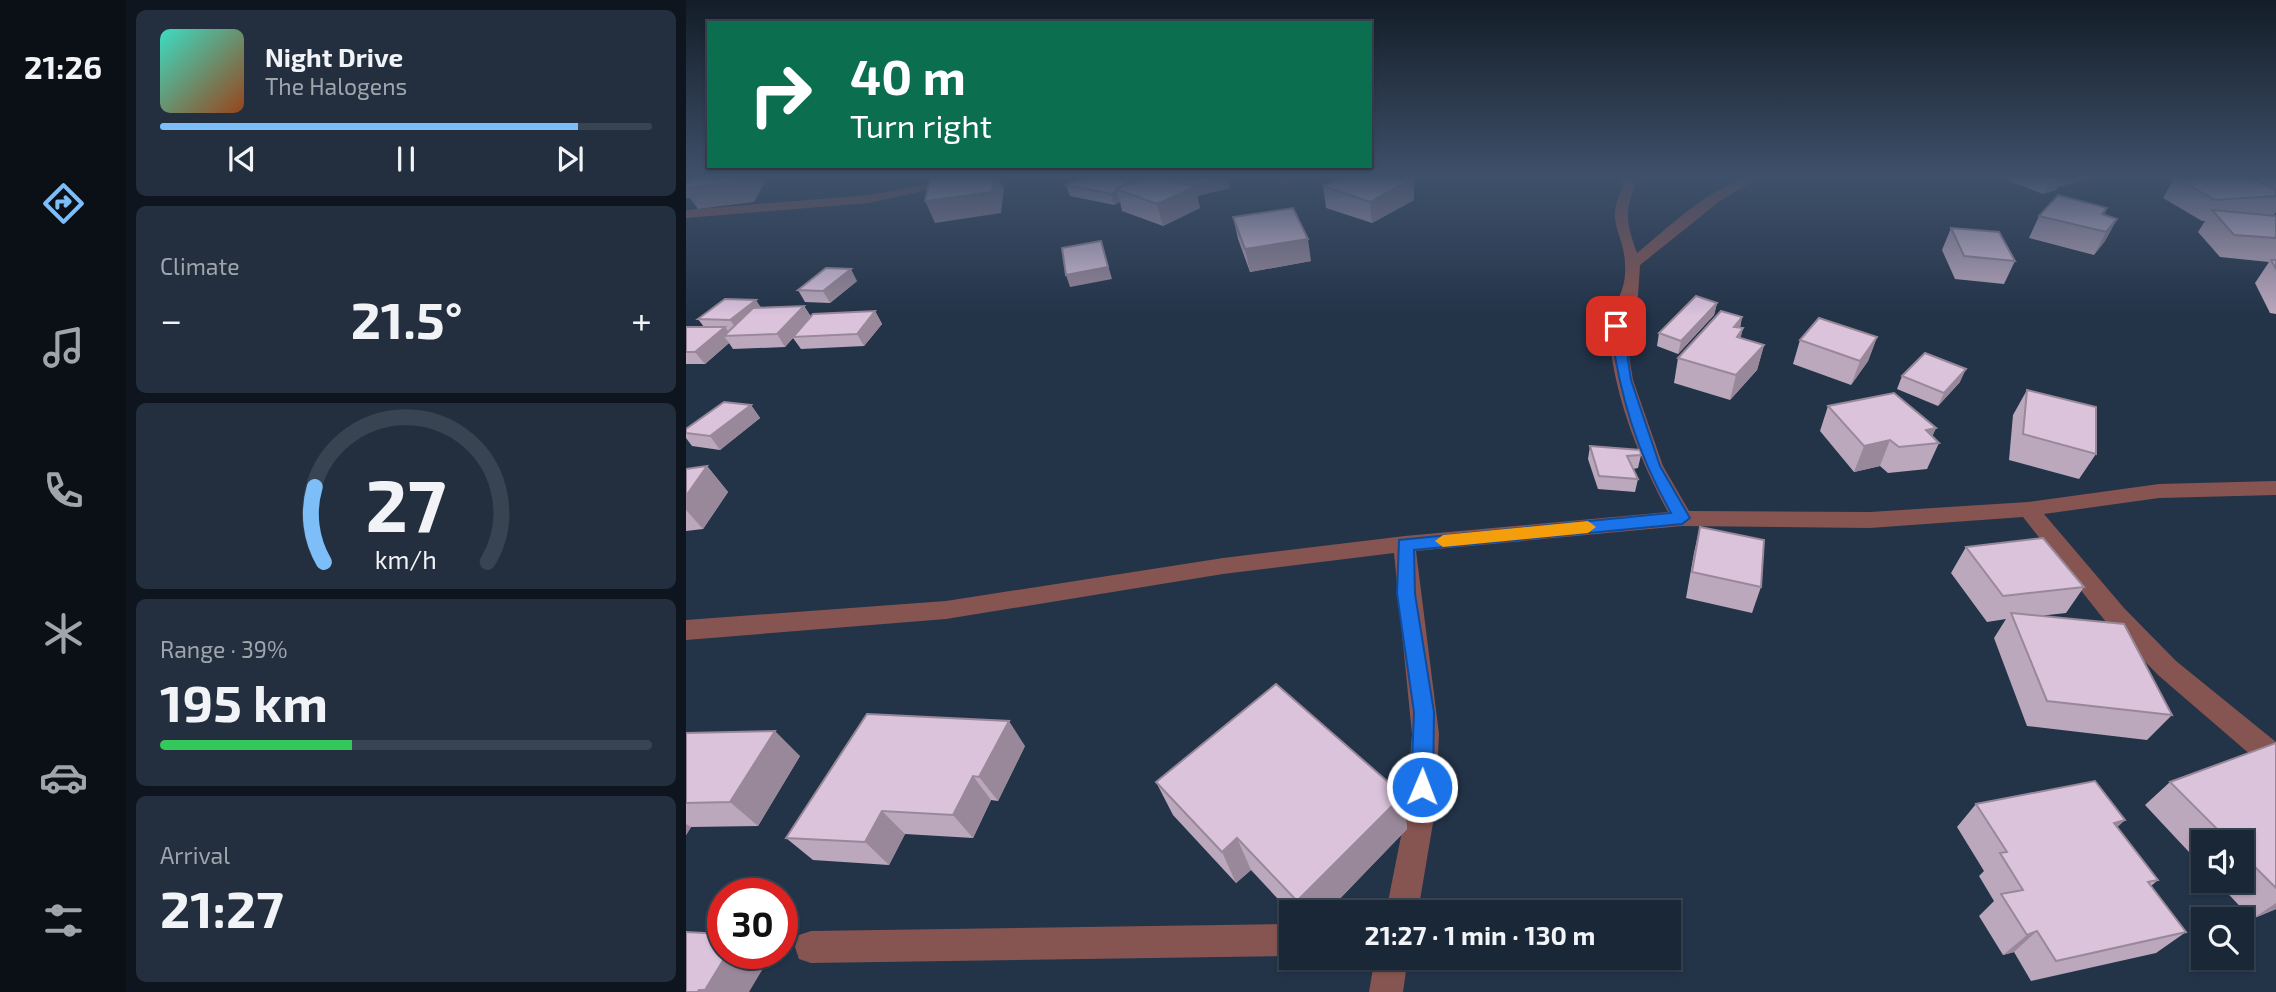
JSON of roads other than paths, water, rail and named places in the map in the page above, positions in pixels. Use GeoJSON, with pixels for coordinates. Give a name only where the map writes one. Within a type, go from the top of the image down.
{"type":"FeatureCollection","features":[{"type":"Feature","properties":{"kind":"street"},"geometry":{"type":"LineString","coordinates":[[1622,224],[1633,263],[1630,296],[1616,326],[1624,380],[1653,466],[1682,518]]}},
{"type":"Feature","properties":{"kind":"street"},"geometry":{"type":"LineString","coordinates":[[1633,263],[1682,224]]}},
{"type":"Feature","properties":{"kind":"street"},"geometry":{"type":"LineString","coordinates":[[686,630],[946,610],[1223,566],[1405,544],[1682,518],[1870,520],[2028,509],[2159,491],[2276,488]]}},
{"type":"Feature","properties":{"kind":"street"},"geometry":{"type":"LineString","coordinates":[[2028,509],[2115,615],[2166,668],[2276,759]]}},
{"type":"Feature","properties":{"kind":"street"},"geometry":{"type":"LineString","coordinates":[[1405,544],[1406,594],[1424,712],[1421,800],[1415,853],[1405,900]]}},
{"type":"Feature","properties":{"kind":"street"},"geometry":{"type":"LineString","coordinates":[[811,947],[1279,940]]}},
{"type":"Feature","properties":{"kind":"street"},"geometry":{"type":"LineString","coordinates":[[1386,992],[1390,970]]}}]}
